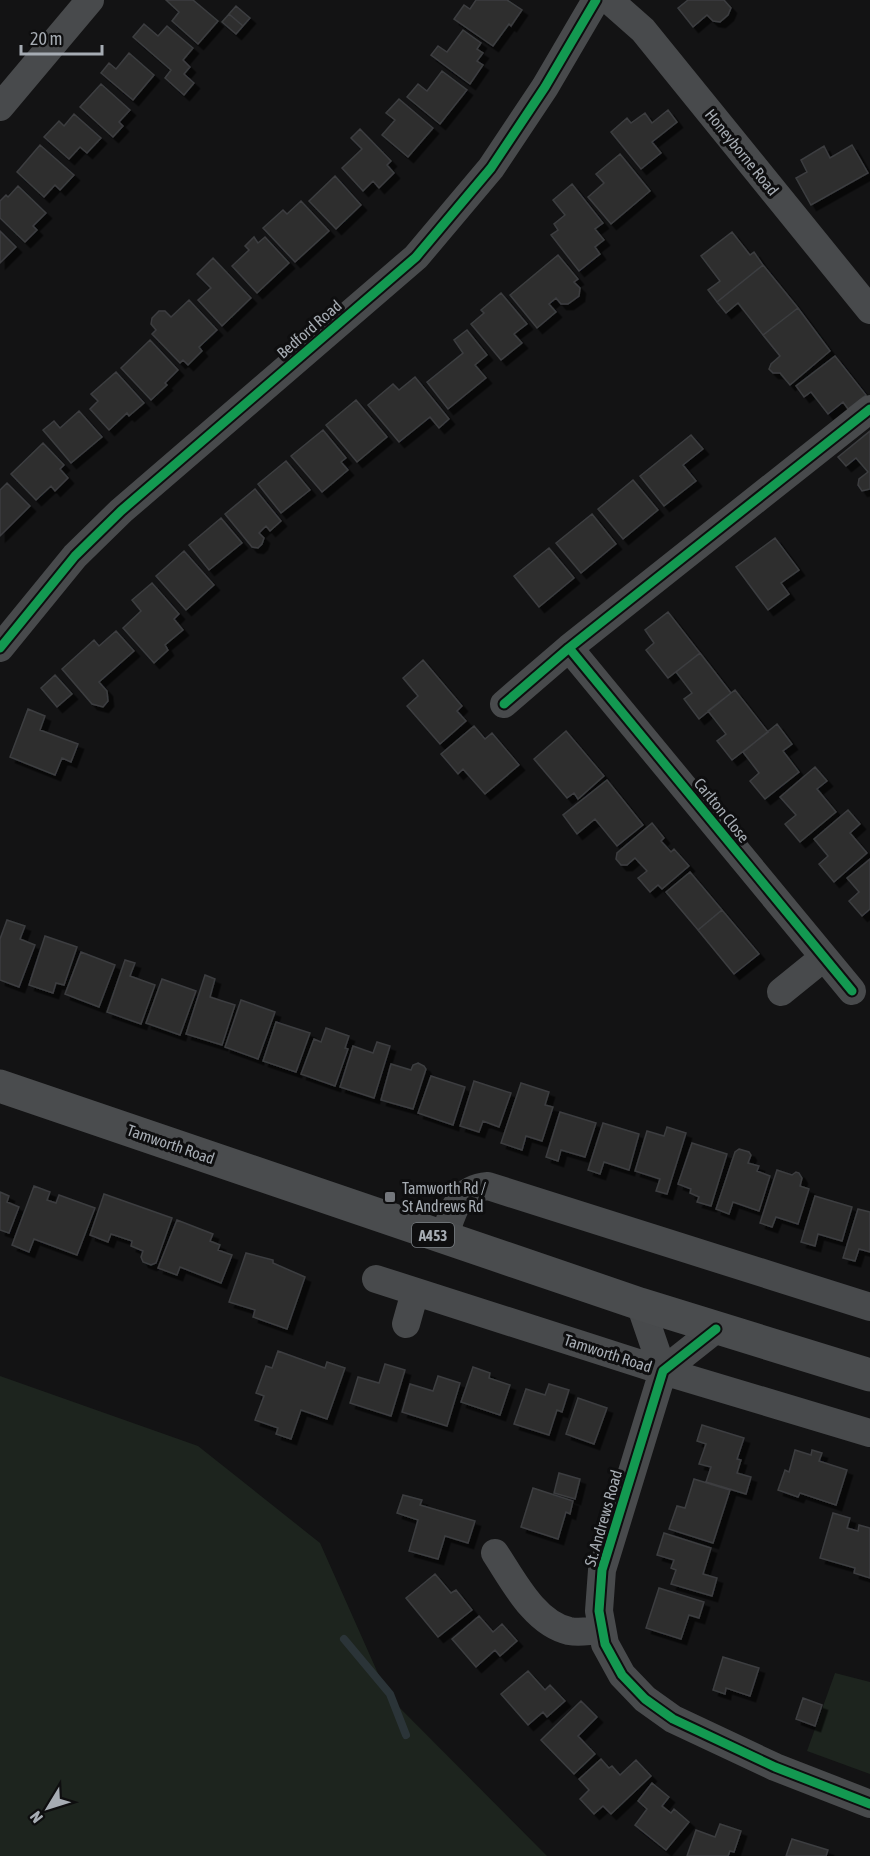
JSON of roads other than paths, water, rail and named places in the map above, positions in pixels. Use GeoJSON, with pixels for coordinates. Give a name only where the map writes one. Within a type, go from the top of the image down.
{"type":"FeatureCollection","features":[{"type":"Feature","properties":{"kind":"main road","name":"Tamworth Road"},"geometry":{"type":"LineString","coordinates":[[0,1086],[640,1304],[870,1375]]}},
{"type":"Feature","properties":{"kind":"street"},"geometry":{"type":"LineString","coordinates":[[0,107],[90,0]]}},
{"type":"Feature","properties":{"kind":"street","name":"Bedford Road"},"geometry":{"type":"LineString","coordinates":[[0,648],[75,556],[121,511],[416,256],[491,168],[545,87],[596,0]]}},
{"type":"Feature","properties":{"kind":"street","name":"Honeyborne Road"},"geometry":{"type":"LineString","coordinates":[[609,0],[643,30],[869,308]]}},
{"type":"Feature","properties":{"kind":"street"},"geometry":{"type":"LineString","coordinates":[[504,704],[569,648],[870,409]]}},
{"type":"Feature","properties":{"kind":"street","name":"Carlton Close"},"geometry":{"type":"LineString","coordinates":[[569,648],[852,991]]}},
{"type":"Feature","properties":{"kind":"street"},"geometry":{"type":"LineString","coordinates":[[781,992],[823,958]]}},
{"type":"Feature","properties":{"kind":"street"},"geometry":{"type":"LineString","coordinates":[[444,1238],[453,1210],[464,1194],[475,1187],[488,1186],[870,1307]]}},
{"type":"Feature","properties":{"kind":"street","name":"Tamworth Road"},"geometry":{"type":"LineString","coordinates":[[376,1279],[663,1371],[870,1433]]}},
{"type":"Feature","properties":{"kind":"street"},"geometry":{"type":"LineString","coordinates":[[406,1324],[415,1292]]}},
{"type":"Feature","properties":{"kind":"street"},"geometry":{"type":"LineString","coordinates":[[640,1304],[663,1371],[716,1329]]}},
{"type":"Feature","properties":{"kind":"street","name":"St. Andrews Road"},"geometry":{"type":"LineString","coordinates":[[663,1371],[602,1570],[599,1611],[605,1644],[622,1675],[645,1699],[673,1719],[775,1767],[870,1804]]}},
{"type":"Feature","properties":{"kind":"street"},"geometry":{"type":"LineString","coordinates":[[495,1553],[532,1606],[549,1623],[569,1631],[602,1629]]}},
{"type":"Feature","properties":{"kind":"waterway"},"geometry":{"type":"LineString","coordinates":[[344,1639],[390,1694],[406,1735]]}},
{"type":"Feature","properties":{"kind":"place","name":"Tamworth Rd / St Andrews Rd"},"geometry":{"type":"Point","coordinates":[390,1197]}}]}
